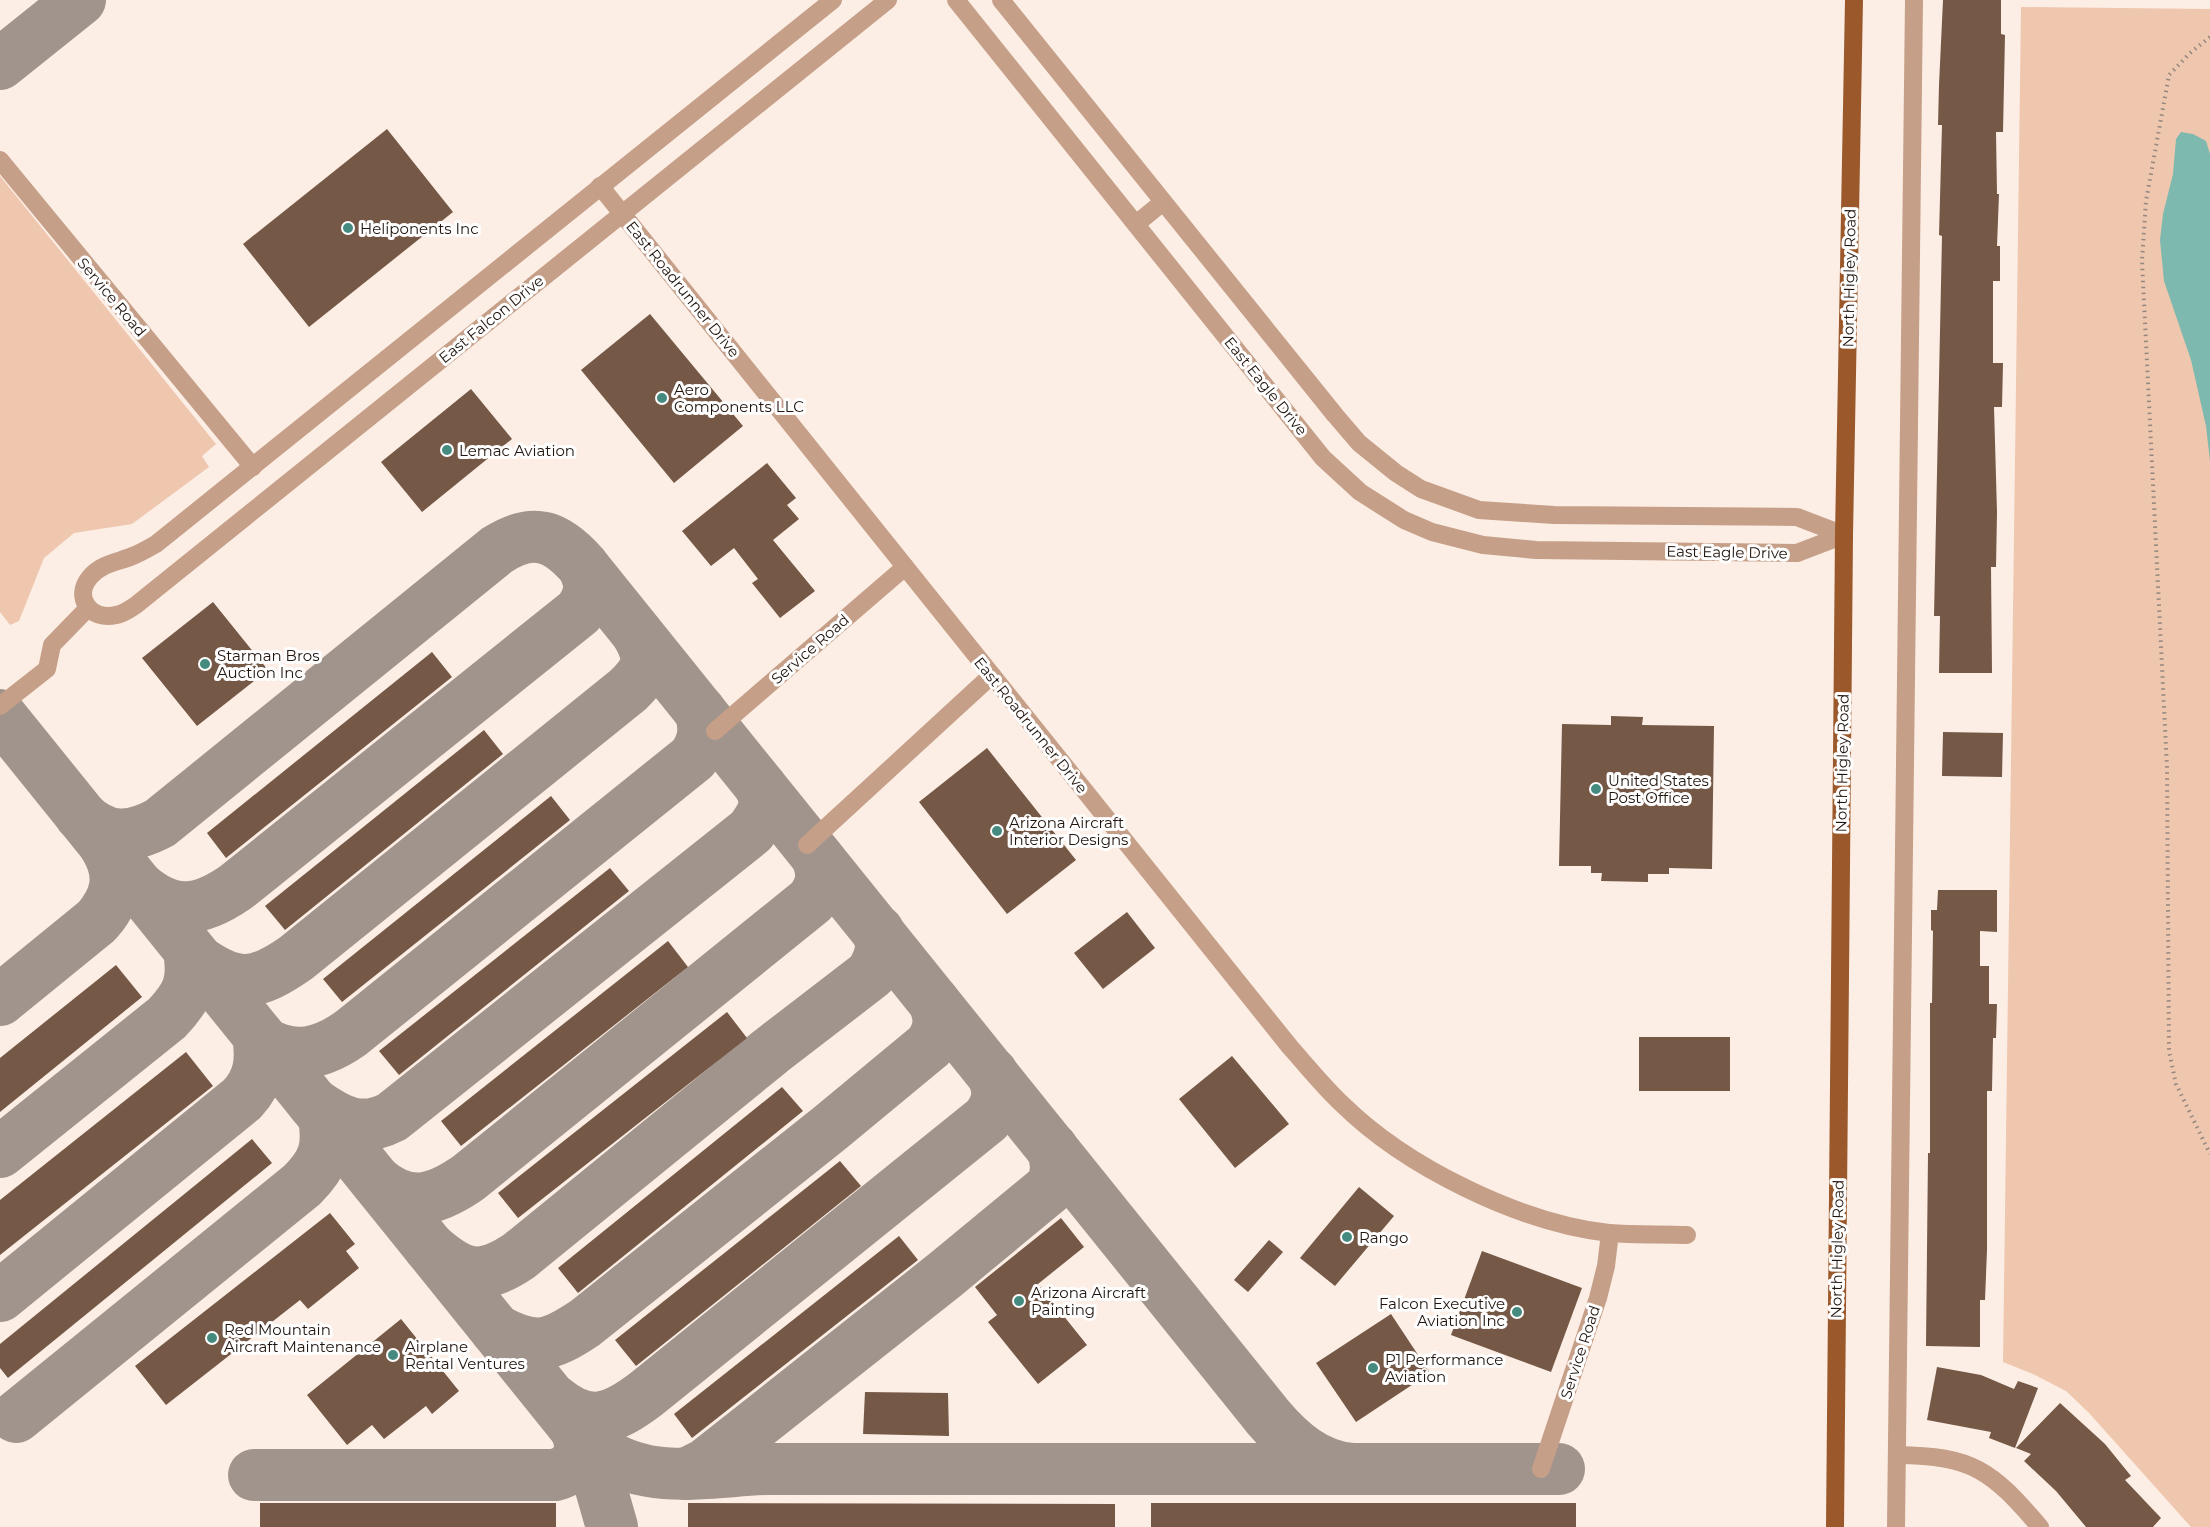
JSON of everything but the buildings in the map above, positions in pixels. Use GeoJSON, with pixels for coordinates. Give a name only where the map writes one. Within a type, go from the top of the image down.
{"type":"FeatureCollection","features":[{"type":"Feature","properties":{"kind":"main road","name":"North Higley Road"},"geometry":{"type":"LineString","coordinates":[[1835,1527],[1844,535],[1854,0]]}},
{"type":"Feature","properties":{"kind":"street"},"geometry":{"type":"LineString","coordinates":[[0,706],[47,669],[52,645],[87,609],[82,599],[83,588],[90,576],[103,566],[135,555],[156,544],[833,0]]}},
{"type":"Feature","properties":{"kind":"street","name":"East Falcon Drive"},"geometry":{"type":"LineString","coordinates":[[87,609],[97,614],[116,615],[136,605],[888,0]]}},
{"type":"Feature","properties":{"kind":"street","name":"East Eagle Drive"},"geometry":{"type":"LineString","coordinates":[[956,0],[1323,458],[1360,492],[1404,520],[1461,541],[1518,549],[1797,554],[1844,535]]}},
{"type":"Feature","properties":{"kind":"street"},"geometry":{"type":"LineString","coordinates":[[1001,0],[1359,443],[1380,461],[1421,489],[1479,510],[1554,515],[1797,517],[1844,535]]}},
{"type":"Feature","properties":{"kind":"street"},"geometry":{"type":"LineString","coordinates":[[1896,1527],[1914,0]]}},
{"type":"Feature","properties":{"kind":"street","name":"Service Road"},"geometry":{"type":"LineString","coordinates":[[0,160],[253,467]]}},
{"type":"Feature","properties":{"kind":"street","name":"East Roadrunner Drive"},"geometry":{"type":"LineString","coordinates":[[600,186],[1290,1047],[1342,1105],[1376,1134],[1413,1160],[1449,1180],[1518,1210],[1549,1221],[1610,1233],[1687,1235]]}},
{"type":"Feature","properties":{"kind":"street"},"geometry":{"type":"LineString","coordinates":[[1136,224],[1163,202]]}},
{"type":"Feature","properties":{"kind":"street","name":"Service Road"},"geometry":{"type":"LineString","coordinates":[[716,731],[905,567]]}},
{"type":"Feature","properties":{"kind":"street"},"geometry":{"type":"LineString","coordinates":[[807,845],[992,675]]}},
{"type":"Feature","properties":{"kind":"street","name":"Service Road"},"geometry":{"type":"LineString","coordinates":[[1541,1469],[1598,1298],[1606,1266],[1610,1233]]}},
{"type":"Feature","properties":{"kind":"street"},"geometry":{"type":"LineString","coordinates":[[1897,1455],[1932,1455],[1964,1463],[1979,1470],[2003,1486],[2040,1527]]}},
{"type":"Feature","properties":{"kind":"path"},"geometry":{"type":"LineString","coordinates":[[2210,37],[2190,53],[2169,75],[2146,201],[2142,261],[2167,768],[2169,1052],[2176,1084],[2210,1154]]}},
{"type":"Feature","properties":{"kind":"shaded area"},"geometry":{"type":"Polygon","coordinates":[[[2021,7],[2210,9],[2210,1527],[2191,1527],[2089,1413],[2066,1391],[2003,1362],[2021,7]]]}},
{"type":"Feature","properties":{"kind":"shaded area"},"geometry":{"type":"Polygon","coordinates":[[[0,176],[216,444],[202,456],[209,467],[132,524],[74,533],[44,558],[19,621],[10,625],[0,612],[0,176]]]}},
{"type":"Feature","properties":{"kind":"water"},"geometry":{"type":"Polygon","coordinates":[[[2181,132],[2193,134],[2206,141],[2210,154],[2210,461],[2206,426],[2191,360],[2164,281],[2160,240],[2163,214],[2173,174],[2176,139],[2181,132]]]}},
{"type":"Feature","properties":{"kind":"taxiway"},"geometry":{"type":"LineString","coordinates":[[0,64],[80,0]]}},
{"type":"Feature","properties":{"kind":"taxiway"},"geometry":{"type":"LineString","coordinates":[[81,816],[100,829],[119,834],[139,832],[160,823],[497,550],[522,538],[533,537],[553,541],[573,555],[583,566],[1268,1417],[1285,1436],[1305,1452],[1327,1463],[1352,1469]]}},
{"type":"Feature","properties":{"kind":"taxiway"},"geometry":{"type":"LineString","coordinates":[[139,887],[163,903],[187,907],[210,902],[236,887],[579,612],[586,601],[589,590],[583,566]]}},
{"type":"Feature","properties":{"kind":"taxiway"},"geometry":{"type":"LineString","coordinates":[[197,960],[224,975],[246,980],[269,974],[296,958],[628,690],[640,676],[646,664],[645,651],[638,635]]}},
{"type":"Feature","properties":{"kind":"taxiway"},"geometry":{"type":"LineString","coordinates":[[263,1042],[286,1051],[308,1052],[330,1046],[351,1033],[693,758],[703,735],[700,711]]}},
{"type":"Feature","properties":{"kind":"taxiway"},"geometry":{"type":"LineString","coordinates":[[0,715],[575,1428],[592,1457],[612,1527]]}},
{"type":"Feature","properties":{"kind":"taxiway"},"geometry":{"type":"LineString","coordinates":[[313,1103],[342,1120],[360,1125],[381,1122],[392,1117],[751,831],[763,810],[764,799],[760,786]]}},
{"type":"Feature","properties":{"kind":"taxiway"},"geometry":{"type":"LineString","coordinates":[[0,1000],[97,921],[104,912],[110,903],[115,885],[114,866],[105,846]]}},
{"type":"Feature","properties":{"kind":"taxiway"},"geometry":{"type":"LineString","coordinates":[[376,1181],[400,1195],[422,1198],[445,1192],[468,1178],[811,901],[821,880],[821,869],[817,857]]}},
{"type":"Feature","properties":{"kind":"taxiway"},"geometry":{"type":"LineString","coordinates":[[429,1247],[452,1264],[472,1272],[493,1270],[519,1256],[771,1051],[871,974],[880,953],[881,943],[878,931]]}},
{"type":"Feature","properties":{"kind":"taxiway"},"geometry":{"type":"LineString","coordinates":[[0,1152],[167,1018],[185,995],[188,987],[191,970],[189,950]]}},
{"type":"Feature","properties":{"kind":"taxiway"},"geometry":{"type":"LineString","coordinates":[[496,1330],[521,1341],[542,1343],[561,1337],[585,1323],[929,1046],[938,1025],[938,1014],[934,1002]]}},
{"type":"Feature","properties":{"kind":"taxiway"},"geometry":{"type":"LineString","coordinates":[[0,1296],[242,1099],[256,1077],[260,1053],[258,1035]]}},
{"type":"Feature","properties":{"kind":"taxiway"},"geometry":{"type":"LineString","coordinates":[[554,1400],[578,1415],[590,1417],[612,1415],[634,1403],[987,1119],[994,1108],[997,1097],[992,1073]]}},
{"type":"Feature","properties":{"kind":"taxiway"},"geometry":{"type":"LineString","coordinates":[[16,1417],[302,1185],[320,1162],[323,1154],[326,1138],[324,1117]]}},
{"type":"Feature","properties":{"kind":"taxiway"},"geometry":{"type":"LineString","coordinates":[[686,1474],[706,1464],[946,1274],[1050,1188],[1056,1168],[1052,1148]]}},
{"type":"Feature","properties":{"kind":"taxiway"},"geometry":{"type":"LineString","coordinates":[[254,1475],[555,1475],[569,1468],[578,1457],[580,1443],[575,1428]]}},
{"type":"Feature","properties":{"kind":"taxiway"},"geometry":{"type":"LineString","coordinates":[[576,1429],[596,1448],[617,1461],[640,1469],[664,1473],[689,1474],[766,1469],[1559,1469]]}},
{"type":"Feature","properties":{"kind":"place","name":"Heliponents Inc"},"geometry":{"type":"Point","coordinates":[348,228]}},
{"type":"Feature","properties":{"kind":"place","name":"Aero Components LLC"},"geometry":{"type":"Point","coordinates":[662,398]}},
{"type":"Feature","properties":{"kind":"place","name":"Lemac Aviation"},"geometry":{"type":"Point","coordinates":[447,450]}},
{"type":"Feature","properties":{"kind":"place","name":"Starman Bros Auction Inc"},"geometry":{"type":"Point","coordinates":[205,664]}},
{"type":"Feature","properties":{"kind":"place","name":"United States Post Office"},"geometry":{"type":"Point","coordinates":[1596,789]}},
{"type":"Feature","properties":{"kind":"place","name":"Arizona Aircraft Interior Designs"},"geometry":{"type":"Point","coordinates":[997,831]}},
{"type":"Feature","properties":{"kind":"place","name":"Rango"},"geometry":{"type":"Point","coordinates":[1347,1237]}},
{"type":"Feature","properties":{"kind":"place","name":"Arizona Aircraft Painting"},"geometry":{"type":"Point","coordinates":[1019,1301]}},
{"type":"Feature","properties":{"kind":"place","name":"Falcon Executive Aviation Inc"},"geometry":{"type":"Point","coordinates":[1517,1312]}},
{"type":"Feature","properties":{"kind":"place","name":"Red Mountain Aircraft Maintenance"},"geometry":{"type":"Point","coordinates":[212,1338]}},
{"type":"Feature","properties":{"kind":"place","name":"Airplane Rental Ventures"},"geometry":{"type":"Point","coordinates":[393,1355]}},
{"type":"Feature","properties":{"kind":"place","name":"P1 Performance Aviation"},"geometry":{"type":"Point","coordinates":[1373,1368]}}]}
